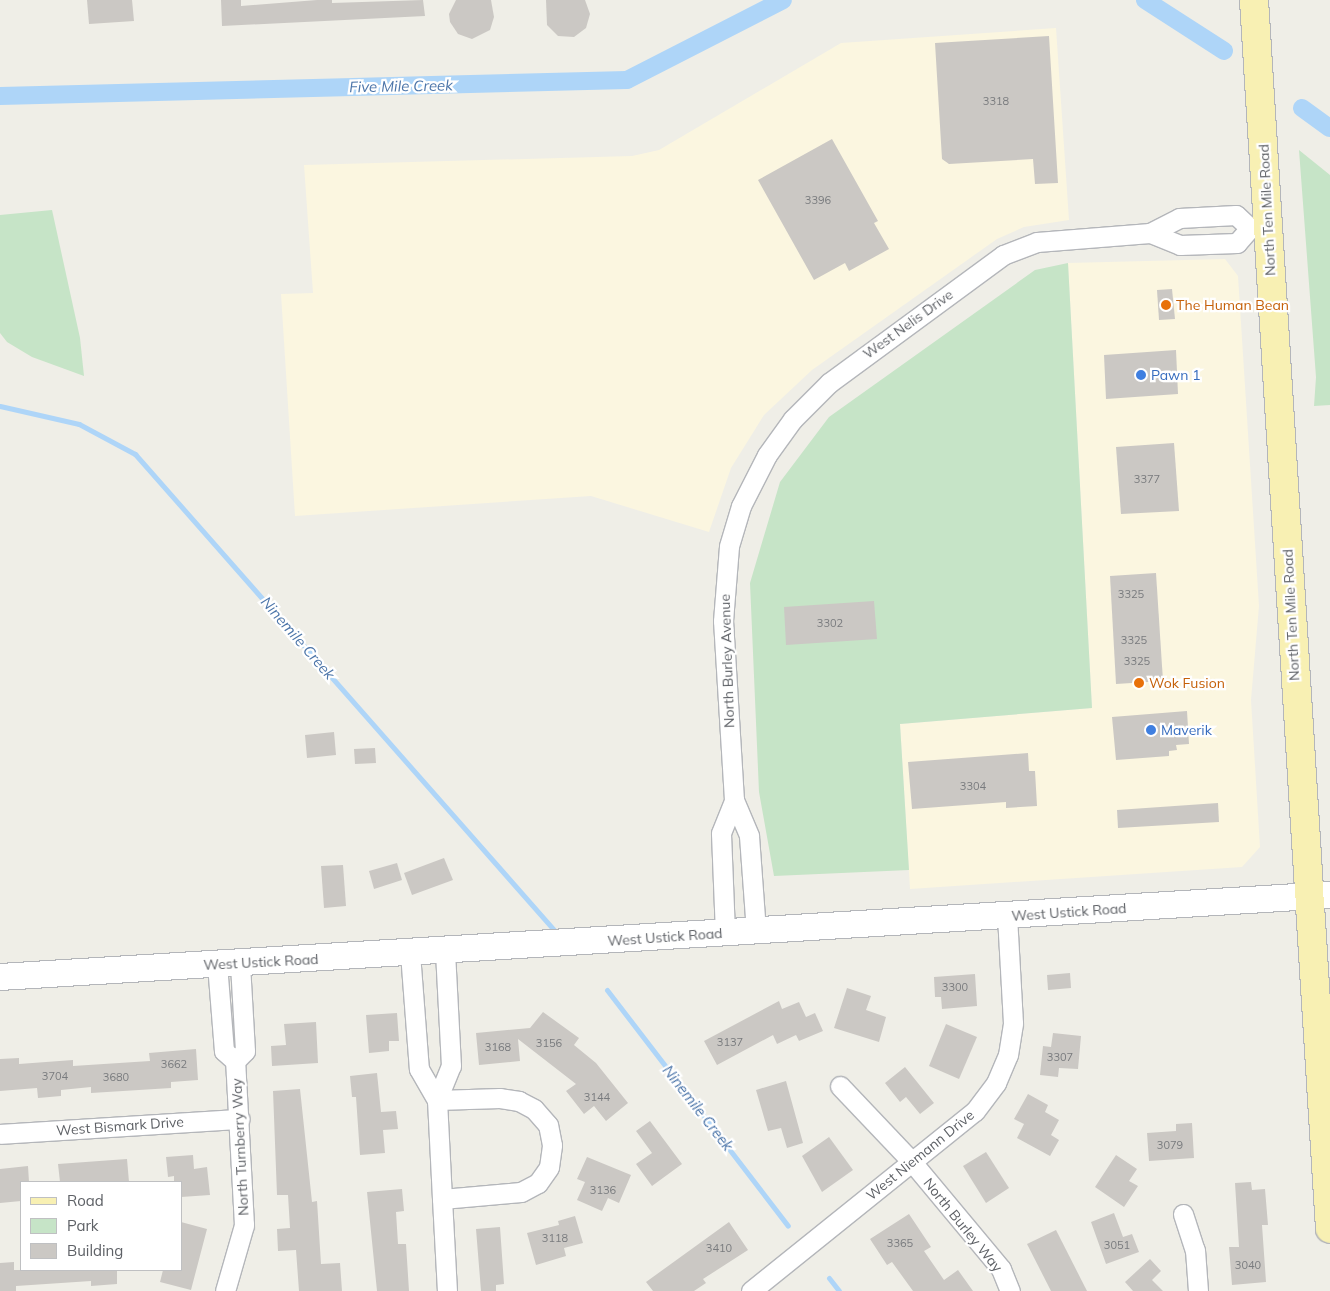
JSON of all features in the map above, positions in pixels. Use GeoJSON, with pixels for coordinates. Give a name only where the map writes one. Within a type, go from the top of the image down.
{"type":"FeatureCollection","features":[{"type":"Feature","properties":{"kind":"main road","name":"North Ten Mile Road"},"geometry":{"type":"LineString","coordinates":[[1254,0],[1259,228],[1319,896],[1330,1230]]}},
{"type":"Feature","properties":{"kind":"main road","name":"West Ustick Road"},"geometry":{"type":"LineString","coordinates":[[0,977],[445,952],[1319,896]]}},
{"type":"Feature","properties":{"kind":"street","name":"West Nelis Drive"},"geometry":{"type":"LineString","coordinates":[[736,522],[767,455],[793,419],[829,382],[1003,255],[1037,242],[1150,233],[1179,218],[1236,215],[1259,228],[1237,243],[1180,246],[1150,233]]}},
{"type":"Feature","properties":{"kind":"street","name":"North Burley Avenue"},"geometry":{"type":"LineString","coordinates":[[736,522],[724,583],[723,621],[734,800],[750,836],[756,931]]}},
{"type":"Feature","properties":{"kind":"street","name":"North Burley Avenue"},"geometry":{"type":"LineString","coordinates":[[726,933],[721,833],[734,800]]}},
{"type":"Feature","properties":{"kind":"street","name":"West Niemann Drive"},"geometry":{"type":"LineString","coordinates":[[751,1291],[975,1111],[996,1083],[1008,1055],[1013,1023],[1007,916]]}},
{"type":"Feature","properties":{"kind":"street"},"geometry":{"type":"LineString","coordinates":[[445,952],[451,1066],[438,1100],[447,1291]]}},
{"type":"Feature","properties":{"kind":"street"},"geometry":{"type":"LineString","coordinates":[[410,953],[418,1069],[438,1100]]}},
{"type":"Feature","properties":{"kind":"street","name":"North Turnberry Way"},"geometry":{"type":"LineString","coordinates":[[225,1291],[244,1225],[236,1061],[224,1051],[229,963]]}},
{"type":"Feature","properties":{"kind":"street","name":"North Burley Way"},"geometry":{"type":"LineString","coordinates":[[840,1086],[912,1162],[1001,1269],[1010,1291]]}},
{"type":"Feature","properties":{"kind":"street"},"geometry":{"type":"LineString","coordinates":[[438,1100],[500,1098],[519,1101],[534,1109],[548,1125],[552,1145],[549,1167],[538,1183],[521,1192],[442,1199]]}},
{"type":"Feature","properties":{"kind":"street","name":"West Bismark Drive"},"geometry":{"type":"LineString","coordinates":[[0,1134],[240,1118]]}},
{"type":"Feature","properties":{"kind":"street"},"geometry":{"type":"LineString","coordinates":[[1183,1214],[1195,1250],[1198,1291]]}},
{"type":"Feature","properties":{"kind":"shaded area"},"geometry":{"type":"Polygon","coordinates":[[[1056,28],[1069,220],[1024,227],[997,239],[812,370],[764,415],[731,468],[709,532],[591,496],[295,516],[281,294],[313,293],[304,165],[632,156],[659,150],[841,43],[1056,28]]]}},
{"type":"Feature","properties":{"kind":"shaded area"},"geometry":{"type":"Polygon","coordinates":[[[1225,259],[1238,276],[1259,606],[1251,700],[1260,847],[1242,867],[910,889],[900,724],[1092,708],[1068,263],[1225,259]]]}},
{"type":"Feature","properties":{"kind":"green space"},"geometry":{"type":"Polygon","coordinates":[[[1299,150],[1330,175],[1330,405],[1314,406],[1316,377],[1299,150]]]}},
{"type":"Feature","properties":{"kind":"green space"},"geometry":{"type":"Polygon","coordinates":[[[52,210],[80,338],[84,376],[32,357],[7,342],[0,333],[0,215],[52,210]]]}},
{"type":"Feature","properties":{"kind":"green space"},"geometry":{"type":"Polygon","coordinates":[[[1068,263],[1092,708],[900,724],[909,870],[774,876],[759,792],[750,583],[780,482],[829,417],[1035,270],[1068,263]]]}},
{"type":"Feature","properties":{"kind":"building"},"geometry":{"type":"Polygon","coordinates":[[[87,0],[132,0],[134,21],[89,24],[87,0]]]}},
{"type":"Feature","properties":{"kind":"building"},"geometry":{"type":"Polygon","coordinates":[[[221,0],[241,0],[241,6],[317,0],[332,0],[332,3],[423,0],[425,16],[222,26],[221,0]]]}},
{"type":"Feature","properties":{"kind":"building"},"geometry":{"type":"Polygon","coordinates":[[[456,0],[491,0],[494,17],[490,30],[472,39],[458,34],[450,22],[449,14],[456,0]]]}},
{"type":"Feature","properties":{"kind":"building"},"geometry":{"type":"Polygon","coordinates":[[[546,0],[585,0],[590,14],[586,28],[574,37],[558,36],[547,25],[546,0]]]}},
{"type":"Feature","properties":{"kind":"building"},"geometry":{"type":"Polygon","coordinates":[[[1049,36],[1058,183],[1035,184],[1033,159],[949,164],[942,159],[935,43],[1049,36]]]}},
{"type":"Feature","properties":{"kind":"building"},"geometry":{"type":"Polygon","coordinates":[[[832,139],[878,221],[874,223],[889,249],[849,271],[845,263],[814,280],[758,180],[832,139]]]}},
{"type":"Feature","properties":{"kind":"building","name":"The Human Bean"},"geometry":{"type":"Polygon","coordinates":[[[1172,289],[1175,319],[1159,320],[1157,290],[1172,289]]]}},
{"type":"Feature","properties":{"kind":"building","name":"Pawn 1"},"geometry":{"type":"Polygon","coordinates":[[[1176,350],[1178,394],[1106,399],[1104,355],[1176,350]]]}},
{"type":"Feature","properties":{"kind":"building"},"geometry":{"type":"Polygon","coordinates":[[[1174,443],[1179,511],[1121,514],[1116,447],[1174,443]]]}},
{"type":"Feature","properties":{"kind":"building"},"geometry":{"type":"Polygon","coordinates":[[[1156,573],[1163,681],[1116,684],[1110,576],[1156,573]]]}},
{"type":"Feature","properties":{"kind":"building"},"geometry":{"type":"Polygon","coordinates":[[[874,601],[877,639],[786,645],[784,607],[874,601]]]}},
{"type":"Feature","properties":{"kind":"building","name":"Maverik"},"geometry":{"type":"Polygon","coordinates":[[[1187,711],[1189,744],[1176,745],[1177,750],[1169,751],[1169,756],[1116,760],[1112,717],[1187,711]]]}},
{"type":"Feature","properties":{"kind":"building"},"geometry":{"type":"Polygon","coordinates":[[[334,732],[336,755],[307,758],[305,735],[334,732]]]}},
{"type":"Feature","properties":{"kind":"building"},"geometry":{"type":"Polygon","coordinates":[[[375,748],[376,763],[355,764],[354,749],[375,748]]]}},
{"type":"Feature","properties":{"kind":"building"},"geometry":{"type":"Polygon","coordinates":[[[1028,753],[1029,771],[1035,771],[1037,806],[1006,808],[1006,802],[912,809],[908,762],[1028,753]]]}},
{"type":"Feature","properties":{"kind":"building"},"geometry":{"type":"Polygon","coordinates":[[[1218,803],[1219,822],[1118,828],[1117,810],[1218,803]]]}},
{"type":"Feature","properties":{"kind":"building"},"geometry":{"type":"Polygon","coordinates":[[[444,858],[453,880],[412,895],[404,873],[444,858]]]}},
{"type":"Feature","properties":{"kind":"building"},"geometry":{"type":"Polygon","coordinates":[[[397,863],[402,880],[374,889],[369,871],[397,863]]]}},
{"type":"Feature","properties":{"kind":"building"},"geometry":{"type":"Polygon","coordinates":[[[343,865],[346,906],[324,908],[321,866],[343,865]]]}},
{"type":"Feature","properties":{"kind":"building"},"geometry":{"type":"Polygon","coordinates":[[[1070,973],[1071,988],[1048,990],[1047,975],[1070,973]]]}},
{"type":"Feature","properties":{"kind":"building"},"geometry":{"type":"Polygon","coordinates":[[[975,974],[977,1006],[942,1009],[941,997],[935,997],[934,977],[975,974]]]}},
{"type":"Feature","properties":{"kind":"building"},"geometry":{"type":"Polygon","coordinates":[[[847,988],[871,996],[866,1010],[886,1017],[879,1042],[834,1028],[847,988]]]}},
{"type":"Feature","properties":{"kind":"building"},"geometry":{"type":"Polygon","coordinates":[[[779,1001],[782,1009],[799,1002],[806,1017],[815,1013],[823,1031],[799,1041],[796,1035],[777,1044],[773,1035],[717,1065],[704,1041],[779,1001]]]}},
{"type":"Feature","properties":{"kind":"building"},"geometry":{"type":"Polygon","coordinates":[[[543,1012],[579,1038],[574,1045],[596,1063],[628,1103],[606,1121],[594,1106],[584,1114],[566,1091],[576,1084],[518,1039],[520,1061],[479,1065],[476,1033],[530,1028],[543,1012]]]}},
{"type":"Feature","properties":{"kind":"building"},"geometry":{"type":"Polygon","coordinates":[[[397,1013],[399,1041],[389,1041],[389,1051],[369,1053],[366,1015],[397,1013]]]}},
{"type":"Feature","properties":{"kind":"building"},"geometry":{"type":"Polygon","coordinates":[[[316,1022],[318,1063],[272,1066],[271,1046],[286,1045],[284,1024],[316,1022]]]}},
{"type":"Feature","properties":{"kind":"building"},"geometry":{"type":"Polygon","coordinates":[[[946,1024],[977,1037],[959,1079],[929,1066],[946,1024]]]}},
{"type":"Feature","properties":{"kind":"building"},"geometry":{"type":"Polygon","coordinates":[[[1053,1033],[1081,1036],[1078,1069],[1059,1068],[1058,1077],[1040,1075],[1043,1046],[1051,1047],[1053,1033]]]}},
{"type":"Feature","properties":{"kind":"building"},"geometry":{"type":"Polygon","coordinates":[[[196,1049],[198,1080],[171,1082],[171,1088],[91,1093],[91,1087],[61,1090],[61,1096],[38,1098],[37,1088],[0,1091],[0,1059],[19,1058],[19,1064],[73,1060],[73,1066],[150,1061],[149,1053],[196,1049]]]}},
{"type":"Feature","properties":{"kind":"building"},"geometry":{"type":"Polygon","coordinates":[[[905,1067],[934,1103],[920,1114],[906,1097],[900,1102],[885,1083],[905,1067]]]}},
{"type":"Feature","properties":{"kind":"building"},"geometry":{"type":"Polygon","coordinates":[[[377,1073],[381,1112],[396,1111],[398,1129],[383,1130],[385,1153],[360,1155],[356,1097],[352,1097],[350,1076],[377,1073]]]}},
{"type":"Feature","properties":{"kind":"building"},"geometry":{"type":"Polygon","coordinates":[[[786,1081],[803,1143],[787,1148],[781,1128],[768,1131],[756,1090],[786,1081]]]}},
{"type":"Feature","properties":{"kind":"building"},"geometry":{"type":"Polygon","coordinates":[[[300,1089],[312,1202],[317,1201],[321,1264],[340,1263],[342,1291],[299,1291],[296,1250],[278,1251],[277,1229],[290,1228],[288,1195],[277,1195],[273,1091],[300,1089]]]}},
{"type":"Feature","properties":{"kind":"building"},"geometry":{"type":"Polygon","coordinates":[[[1028,1094],[1048,1105],[1045,1112],[1059,1120],[1051,1135],[1059,1140],[1050,1156],[1017,1138],[1024,1124],[1014,1119],[1028,1094]]]}},
{"type":"Feature","properties":{"kind":"building"},"geometry":{"type":"Polygon","coordinates":[[[650,1121],[682,1164],[652,1186],[636,1164],[652,1153],[636,1131],[650,1121]]]}},
{"type":"Feature","properties":{"kind":"building"},"geometry":{"type":"Polygon","coordinates":[[[1192,1123],[1194,1158],[1149,1161],[1147,1133],[1176,1131],[1176,1124],[1192,1123]]]}},
{"type":"Feature","properties":{"kind":"building"},"geometry":{"type":"Polygon","coordinates":[[[829,1137],[853,1170],[822,1192],[802,1156],[829,1137]]]}},
{"type":"Feature","properties":{"kind":"building"},"geometry":{"type":"Polygon","coordinates":[[[986,1152],[1009,1188],[986,1203],[963,1166],[986,1152]]]}},
{"type":"Feature","properties":{"kind":"building"},"geometry":{"type":"Polygon","coordinates":[[[193,1155],[194,1169],[207,1167],[210,1195],[182,1197],[182,1181],[174,1181],[174,1176],[168,1177],[166,1157],[193,1155]]]}},
{"type":"Feature","properties":{"kind":"building"},"geometry":{"type":"Polygon","coordinates":[[[1116,1155],[1137,1169],[1129,1181],[1138,1186],[1124,1207],[1095,1187],[1116,1155]]]}},
{"type":"Feature","properties":{"kind":"building"},"geometry":{"type":"Polygon","coordinates":[[[587,1157],[631,1175],[619,1203],[608,1198],[602,1211],[577,1200],[585,1182],[577,1179],[587,1157]]]}},
{"type":"Feature","properties":{"kind":"building"},"geometry":{"type":"Polygon","coordinates":[[[127,1159],[129,1181],[60,1181],[58,1164],[127,1159]]]}},
{"type":"Feature","properties":{"kind":"building"},"geometry":{"type":"Polygon","coordinates":[[[28,1166],[29,1181],[20,1181],[20,1201],[0,1203],[0,1169],[28,1166]]]}},
{"type":"Feature","properties":{"kind":"building"},"geometry":{"type":"Polygon","coordinates":[[[1251,1182],[1252,1190],[1265,1189],[1268,1225],[1262,1225],[1266,1282],[1232,1285],[1229,1247],[1239,1247],[1235,1183],[1251,1182]]]}},
{"type":"Feature","properties":{"kind":"building"},"geometry":{"type":"Polygon","coordinates":[[[402,1189],[404,1211],[396,1212],[398,1244],[406,1244],[409,1291],[377,1291],[367,1192],[402,1189]]]}},
{"type":"Feature","properties":{"kind":"building"},"geometry":{"type":"Polygon","coordinates":[[[1114,1213],[1123,1237],[1132,1234],[1139,1252],[1106,1264],[1091,1222],[1114,1213]]]}},
{"type":"Feature","properties":{"kind":"building"},"geometry":{"type":"Polygon","coordinates":[[[909,1214],[931,1247],[924,1251],[944,1280],[958,1270],[973,1291],[913,1291],[892,1262],[887,1265],[870,1239],[909,1214]]]}},
{"type":"Feature","properties":{"kind":"building"},"geometry":{"type":"Polygon","coordinates":[[[575,1216],[583,1243],[564,1248],[566,1256],[536,1265],[527,1233],[559,1225],[558,1221],[575,1216]]]}},
{"type":"Feature","properties":{"kind":"building"},"geometry":{"type":"Polygon","coordinates":[[[182,1222],[207,1229],[191,1290],[160,1282],[163,1271],[182,1271],[182,1222]]]}},
{"type":"Feature","properties":{"kind":"building"},"geometry":{"type":"Polygon","coordinates":[[[729,1222],[748,1250],[703,1279],[706,1283],[694,1291],[653,1291],[646,1282],[729,1222]]]}},
{"type":"Feature","properties":{"kind":"building"},"geometry":{"type":"Polygon","coordinates":[[[500,1227],[504,1284],[496,1285],[496,1291],[481,1291],[476,1229],[500,1227]]]}},
{"type":"Feature","properties":{"kind":"building"},"geometry":{"type":"Polygon","coordinates":[[[1056,1230],[1087,1291],[1051,1291],[1027,1244],[1056,1230]]]}},
{"type":"Feature","properties":{"kind":"building"},"geometry":{"type":"Polygon","coordinates":[[[1150,1259],[1161,1271],[1152,1280],[1163,1291],[1133,1291],[1125,1282],[1150,1259]]]}},
{"type":"Feature","properties":{"kind":"building"},"geometry":{"type":"Polygon","coordinates":[[[14,1262],[14,1270],[20,1271],[117,1271],[117,1284],[91,1286],[91,1281],[16,1286],[16,1291],[0,1291],[0,1263],[14,1262]]]}},
{"type":"Feature","properties":{"kind":"waterway","name":"Five Mile Creek"},"geometry":{"type":"LineString","coordinates":[[0,96],[627,80],[783,0]]}},
{"type":"Feature","properties":{"kind":"waterway","name":"Five Mile Creek"},"geometry":{"type":"LineString","coordinates":[[1145,0],[1224,51]]}},
{"type":"Feature","properties":{"kind":"waterway"},"geometry":{"type":"LineString","coordinates":[[1302,108],[1330,128]]}},
{"type":"Feature","properties":{"kind":"waterway","name":"Ninemile Creek"},"geometry":{"type":"LineString","coordinates":[[0,406],[79,424],[135,454],[555,931]]}},
{"type":"Feature","properties":{"kind":"waterway","name":"Ninemile Creek"},"geometry":{"type":"LineString","coordinates":[[607,990],[788,1226]]}},
{"type":"Feature","properties":{"kind":"waterway","name":"Ninemile Creek"},"geometry":{"type":"LineString","coordinates":[[829,1278],[839,1291]]}},
{"type":"Feature","properties":{"kind":"place","name":"The Human Bean"},"geometry":{"type":"Point","coordinates":[1166,305]}},
{"type":"Feature","properties":{"kind":"place","name":"Pawn 1"},"geometry":{"type":"Point","coordinates":[1141,375]}},
{"type":"Feature","properties":{"kind":"place","name":"Wok Fusion"},"geometry":{"type":"Point","coordinates":[1139,683]}},
{"type":"Feature","properties":{"kind":"place","name":"Maverik"},"geometry":{"type":"Point","coordinates":[1151,730]}}]}
